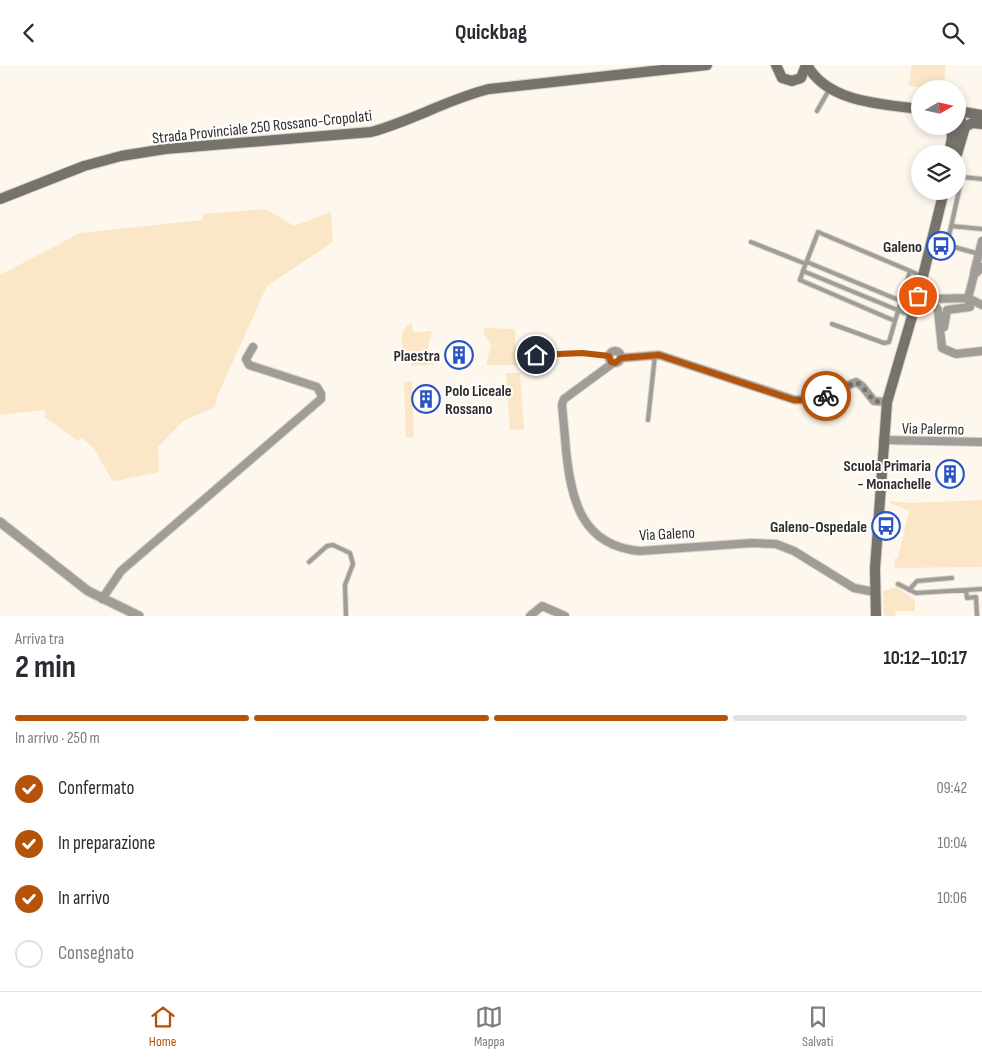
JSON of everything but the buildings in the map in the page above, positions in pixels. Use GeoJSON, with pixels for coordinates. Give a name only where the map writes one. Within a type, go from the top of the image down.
{"type":"FeatureCollection","features":[{"type":"Feature","properties":{"kind":"main road","name":"Strada Provinciale 250 Rossano-Cropolati"},"geometry":{"type":"LineString","coordinates":[[0,199],[108,158],[173,149],[371,132],[490,89],[707,65]]}},
{"type":"Feature","properties":{"kind":"main road"},"geometry":{"type":"LineString","coordinates":[[767,65],[777,70],[786,81],[811,81],[861,100],[911,108]]}},
{"type":"Feature","properties":{"kind":"main road"},"geometry":{"type":"LineString","coordinates":[[797,81],[805,74],[807,65]]}},
{"type":"Feature","properties":{"kind":"main road"},"geometry":{"type":"LineString","coordinates":[[807,65],[817,77],[833,89]]}},
{"type":"Feature","properties":{"kind":"main road"},"geometry":{"type":"LineString","coordinates":[[966,120],[980,121]]}},
{"type":"Feature","properties":{"kind":"main road"},"geometry":{"type":"LineString","coordinates":[[959,145],[965,127],[980,121]]}},
{"type":"Feature","properties":{"kind":"main road"},"geometry":{"type":"LineString","coordinates":[[876,616],[874,592],[886,403],[918,296],[942,200]]}},
{"type":"Feature","properties":{"kind":"street"},"geometry":{"type":"LineString","coordinates":[[947,352],[944,337],[945,314],[950,308],[970,307],[968,298],[982,241]]}},
{"type":"Feature","properties":{"kind":"street"},"geometry":{"type":"LineString","coordinates":[[974,275],[982,267]]}},
{"type":"Feature","properties":{"kind":"street"},"geometry":{"type":"LineString","coordinates":[[918,296],[931,299],[968,298],[982,305]]}},
{"type":"Feature","properties":{"kind":"street"},"geometry":{"type":"LineString","coordinates":[[931,299],[938,309],[942,348],[947,352],[956,354],[982,351]]}},
{"type":"Feature","properties":{"kind":"street"},"geometry":{"type":"LineString","coordinates":[[102,599],[121,571],[321,399],[322,394],[317,387],[249,365],[246,359],[253,347]]}},
{"type":"Feature","properties":{"kind":"street"},"geometry":{"type":"LineString","coordinates":[[611,359],[619,361],[621,358],[655,355],[725,376],[794,400],[806,401],[826,396],[856,382],[862,386],[874,401],[886,403]]}},
{"type":"Feature","properties":{"kind":"street","name":"Via Galeno"},"geometry":{"type":"LineString","coordinates":[[611,359],[564,399],[562,404],[572,493],[582,517],[598,536],[622,547],[640,551],[752,543],[776,544],[794,551],[854,588],[874,592]]}},
{"type":"Feature","properties":{"kind":"street","name":"Via Palermo"},"geometry":{"type":"LineString","coordinates":[[884,440],[982,443]]}},
{"type":"Feature","properties":{"kind":"street"},"geometry":{"type":"LineString","coordinates":[[0,522],[75,582],[102,599],[139,616]]}},
{"type":"Feature","properties":{"kind":"street"},"geometry":{"type":"LineString","coordinates":[[530,616],[542,606],[565,616]]}},
{"type":"Feature","properties":{"kind":"lane"},"geometry":{"type":"LineString","coordinates":[[817,111],[833,89]]}},
{"type":"Feature","properties":{"kind":"lane"},"geometry":{"type":"LineString","coordinates":[[979,254],[947,245],[962,177],[982,179]]}},
{"type":"Feature","properties":{"kind":"lane"},"geometry":{"type":"LineString","coordinates":[[951,226],[982,229]]}},
{"type":"Feature","properties":{"kind":"lane"},"geometry":{"type":"LineString","coordinates":[[896,321],[800,280],[818,232],[923,276]]}},
{"type":"Feature","properties":{"kind":"lane"},"geometry":{"type":"LineString","coordinates":[[751,242],[901,301]]}},
{"type":"Feature","properties":{"kind":"lane"},"geometry":{"type":"LineString","coordinates":[[803,271],[912,316]]}},
{"type":"Feature","properties":{"kind":"lane"},"geometry":{"type":"LineString","coordinates":[[832,324],[884,343],[889,341],[910,271]]}},
{"type":"Feature","properties":{"kind":"lane"},"geometry":{"type":"LineString","coordinates":[[536,355],[582,353],[611,359]]}},
{"type":"Feature","properties":{"kind":"lane"},"geometry":{"type":"LineString","coordinates":[[648,420],[655,355]]}},
{"type":"Feature","properties":{"kind":"lane"},"geometry":{"type":"LineString","coordinates":[[309,563],[327,546],[333,545],[350,553],[353,564],[345,585],[346,616]]}},
{"type":"Feature","properties":{"kind":"lane"},"geometry":{"type":"LineString","coordinates":[[909,590],[917,581],[952,578]]}},
{"type":"Feature","properties":{"kind":"lane"},"geometry":{"type":"LineString","coordinates":[[898,584],[909,590],[921,593],[982,589]]}},
{"type":"Feature","properties":{"kind":"lane"},"geometry":{"type":"LineString","coordinates":[[966,590],[967,598],[976,597],[977,616]]}},
{"type":"Feature","properties":{"kind":"shaded area"},"geometry":{"type":"Polygon","coordinates":[[[912,65],[946,65],[944,80],[911,80],[911,86],[908,86],[912,65]]]}},
{"type":"Feature","properties":{"kind":"shaded area"},"geometry":{"type":"Polygon","coordinates":[[[266,209],[294,226],[331,212],[333,242],[267,286],[217,397],[215,407],[183,421],[158,447],[159,472],[116,481],[112,480],[94,449],[82,438],[78,441],[44,417],[46,412],[43,410],[0,415],[0,275],[80,233],[203,220],[203,214],[266,209]]]}},
{"type":"Feature","properties":{"kind":"shaded area"},"geometry":{"type":"Polygon","coordinates":[[[412,323],[413,332],[432,331],[428,348],[434,365],[411,366],[411,352],[403,352],[403,331],[412,323]]]}},
{"type":"Feature","properties":{"kind":"shaded area"},"geometry":{"type":"Polygon","coordinates":[[[484,328],[515,329],[516,358],[520,359],[520,365],[486,365],[491,345],[484,334],[484,328]]]}},
{"type":"Feature","properties":{"kind":"shaded area"},"geometry":{"type":"Polygon","coordinates":[[[506,373],[520,373],[524,429],[510,430],[506,373]]]}},
{"type":"Feature","properties":{"kind":"shaded area"},"geometry":{"type":"Polygon","coordinates":[[[412,381],[414,437],[406,438],[404,382],[412,381]]]}},
{"type":"Feature","properties":{"kind":"shaded area"},"geometry":{"type":"Polygon","coordinates":[[[982,500],[982,567],[895,568],[894,559],[898,558],[909,511],[890,503],[890,501],[911,503],[982,500]]]}},
{"type":"Feature","properties":{"kind":"shaded area"},"geometry":{"type":"Polygon","coordinates":[[[897,587],[915,600],[915,611],[895,611],[896,616],[884,616],[883,591],[897,587]]]}},
{"type":"Feature","properties":{"kind":"way so far"},"geometry":{"type":"LineString","coordinates":[[826,396],[856,382],[862,386],[874,401],[886,403],[918,296]]}},
{"type":"Feature","properties":{"kind":"place","name":"Galeno"},"geometry":{"type":"Point","coordinates":[941,246]}},
{"type":"Feature","properties":{"kind":"place","name":"Plaestra"},"geometry":{"type":"Point","coordinates":[459,355]}},
{"type":"Feature","properties":{"kind":"place","name":"Polo Liceale Rossano"},"geometry":{"type":"Point","coordinates":[426,399]}},
{"type":"Feature","properties":{"kind":"place","name":"Scuola Primaria - Monachelle"},"geometry":{"type":"Point","coordinates":[950,474]}},
{"type":"Feature","properties":{"kind":"place","name":"Galeno-Ospedale"},"geometry":{"type":"Point","coordinates":[886,526]}},
{"type":"Feature","properties":{"kind":"route"},"geometry":{"type":"LineString","coordinates":[[536,355],[582,353],[609,356],[611,362],[615,363],[621,358],[659,355],[794,400],[806,401],[826,396]]}}]}
